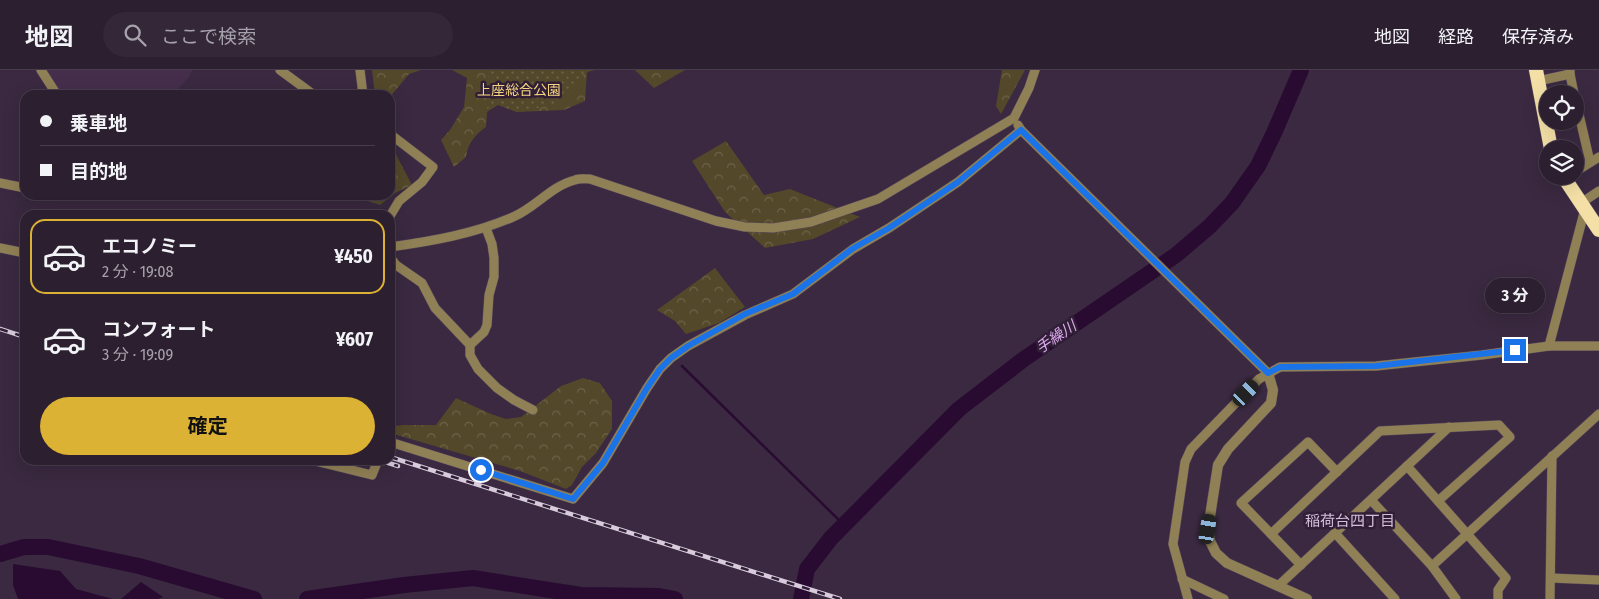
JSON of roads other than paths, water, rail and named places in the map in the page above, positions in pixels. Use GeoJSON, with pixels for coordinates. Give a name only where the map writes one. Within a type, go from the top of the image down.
{"type":"FeatureCollection","features":[{"type":"Feature","properties":{"kind":"highway"},"geometry":{"type":"LineString","coordinates":[[1537,76],[1549,140]]}},
{"type":"Feature","properties":{"kind":"highway"},"geometry":{"type":"LineString","coordinates":[[1572,185],[1583,206],[1599,230]]}},
{"type":"Feature","properties":{"kind":"street"},"geometry":{"type":"LineString","coordinates":[[41,70],[54,90]]}},
{"type":"Feature","properties":{"kind":"street"},"geometry":{"type":"LineString","coordinates":[[280,70],[307,90]]}},
{"type":"Feature","properties":{"kind":"street"},"geometry":{"type":"LineString","coordinates":[[360,70],[362,90]]}},
{"type":"Feature","properties":{"kind":"street"},"geometry":{"type":"LineString","coordinates":[[395,246],[436,240],[486,228],[516,216],[556,188],[576,179],[590,179],[716,221],[745,227],[773,228],[811,222],[878,199],[1014,118],[1029,88],[1035,70]]}},
{"type":"Feature","properties":{"kind":"street"},"geometry":{"type":"LineString","coordinates":[[1537,76],[1570,72],[1573,85]]}},
{"type":"Feature","properties":{"kind":"street"},"geometry":{"type":"LineString","coordinates":[[1014,118],[1021,130],[1268,373],[1272,390],[1271,403],[1228,449],[1218,465],[1208,529],[1210,541],[1216,553],[1227,563],[1307,599]]}},
{"type":"Feature","properties":{"kind":"street"},"geometry":{"type":"LineString","coordinates":[[395,444],[573,499],[603,463],[647,388],[660,369],[671,358],[688,346],[745,314],[793,294],[852,249],[889,228],[958,182],[1021,130]]}},
{"type":"Feature","properties":{"kind":"street"},"geometry":{"type":"LineString","coordinates":[[1583,130],[1590,162]]}},
{"type":"Feature","properties":{"kind":"street"},"geometry":{"type":"LineString","coordinates":[[394,210],[400,201],[422,182],[433,167],[395,138]]}},
{"type":"Feature","properties":{"kind":"street"},"geometry":{"type":"LineString","coordinates":[[1584,166],[1599,156]]}},
{"type":"Feature","properties":{"kind":"street"},"geometry":{"type":"LineString","coordinates":[[0,183],[20,187]]}},
{"type":"Feature","properties":{"kind":"street"},"geometry":{"type":"LineString","coordinates":[[1549,346],[1583,206],[1599,191]]}},
{"type":"Feature","properties":{"kind":"street"},"geometry":{"type":"LineString","coordinates":[[470,345],[484,332],[487,325],[489,295],[494,277],[492,244],[486,228]]}},
{"type":"Feature","properties":{"kind":"street"},"geometry":{"type":"LineString","coordinates":[[0,248],[20,252]]}},
{"type":"Feature","properties":{"kind":"street"},"geometry":{"type":"LineString","coordinates":[[395,264],[422,283],[435,308],[470,345],[470,355],[478,369],[497,388],[533,410]]}},
{"type":"Feature","properties":{"kind":"street"},"geometry":{"type":"LineString","coordinates":[[1188,599],[1173,544],[1185,462],[1191,449],[1259,378],[1280,367],[1376,366],[1549,346],[1599,346]]}},
{"type":"Feature","properties":{"kind":"street"},"geometry":{"type":"LineString","coordinates":[[1432,566],[1599,414]]}},
{"type":"Feature","properties":{"kind":"street"},"geometry":{"type":"LineString","coordinates":[[1271,534],[1380,431],[1499,424],[1510,437],[1438,501]]}},
{"type":"Feature","properties":{"kind":"street"},"geometry":{"type":"LineString","coordinates":[[1278,586],[1449,427]]}},
{"type":"Feature","properties":{"kind":"street"},"geometry":{"type":"LineString","coordinates":[[1301,565],[1242,503],[1308,442],[1337,472]]}},
{"type":"Feature","properties":{"kind":"street"},"geometry":{"type":"LineString","coordinates":[[1550,599],[1552,456]]}},
{"type":"Feature","properties":{"kind":"street"},"geometry":{"type":"LineString","coordinates":[[331,465],[372,475],[376,465]]}},
{"type":"Feature","properties":{"kind":"street"},"geometry":{"type":"LineString","coordinates":[[1407,466],[1506,578],[1498,590],[1498,599]]}},
{"type":"Feature","properties":{"kind":"street"},"geometry":{"type":"LineString","coordinates":[[1371,500],[1432,566],[1456,599]]}},
{"type":"Feature","properties":{"kind":"street"},"geometry":{"type":"LineString","coordinates":[[1335,533],[1395,599]]}},
{"type":"Feature","properties":{"kind":"street"},"geometry":{"type":"LineString","coordinates":[[1551,578],[1599,580]]}},
{"type":"Feature","properties":{"kind":"street"},"geometry":{"type":"LineString","coordinates":[[1182,579],[1224,599]]}},
{"type":"Feature","properties":{"kind":"waterway","name":"手繰川"},"geometry":{"type":"LineString","coordinates":[[801,599],[807,569],[831,538],[959,409],[1024,359],[1176,255],[1210,226],[1232,203],[1258,166],[1301,70]]}},
{"type":"Feature","properties":{"kind":"waterway"},"geometry":{"type":"LineString","coordinates":[[682,366],[844,525]]}},
{"type":"Feature","properties":{"kind":"waterway"},"geometry":{"type":"LineString","coordinates":[[0,554],[24,547],[48,547],[139,566],[254,599]]}},
{"type":"Feature","properties":{"kind":"waterway"},"geometry":{"type":"LineString","coordinates":[[307,599],[404,585],[473,578],[581,595],[659,596],[675,599]]}},
{"type":"Feature","properties":{"kind":"railway"},"geometry":{"type":"LineString","coordinates":[[0,329],[20,335]]}},
{"type":"Feature","properties":{"kind":"railway"},"geometry":{"type":"LineString","coordinates":[[395,459],[840,599]]}},
{"type":"Feature","properties":{"kind":"district","name":"稲荷台四丁目"},"geometry":{"type":"Point","coordinates":[1350,521]}},
{"type":"Feature","properties":{"kind":"park label","name":"上座総合公園"},"geometry":{"type":"Point","coordinates":[519,90]}}]}
